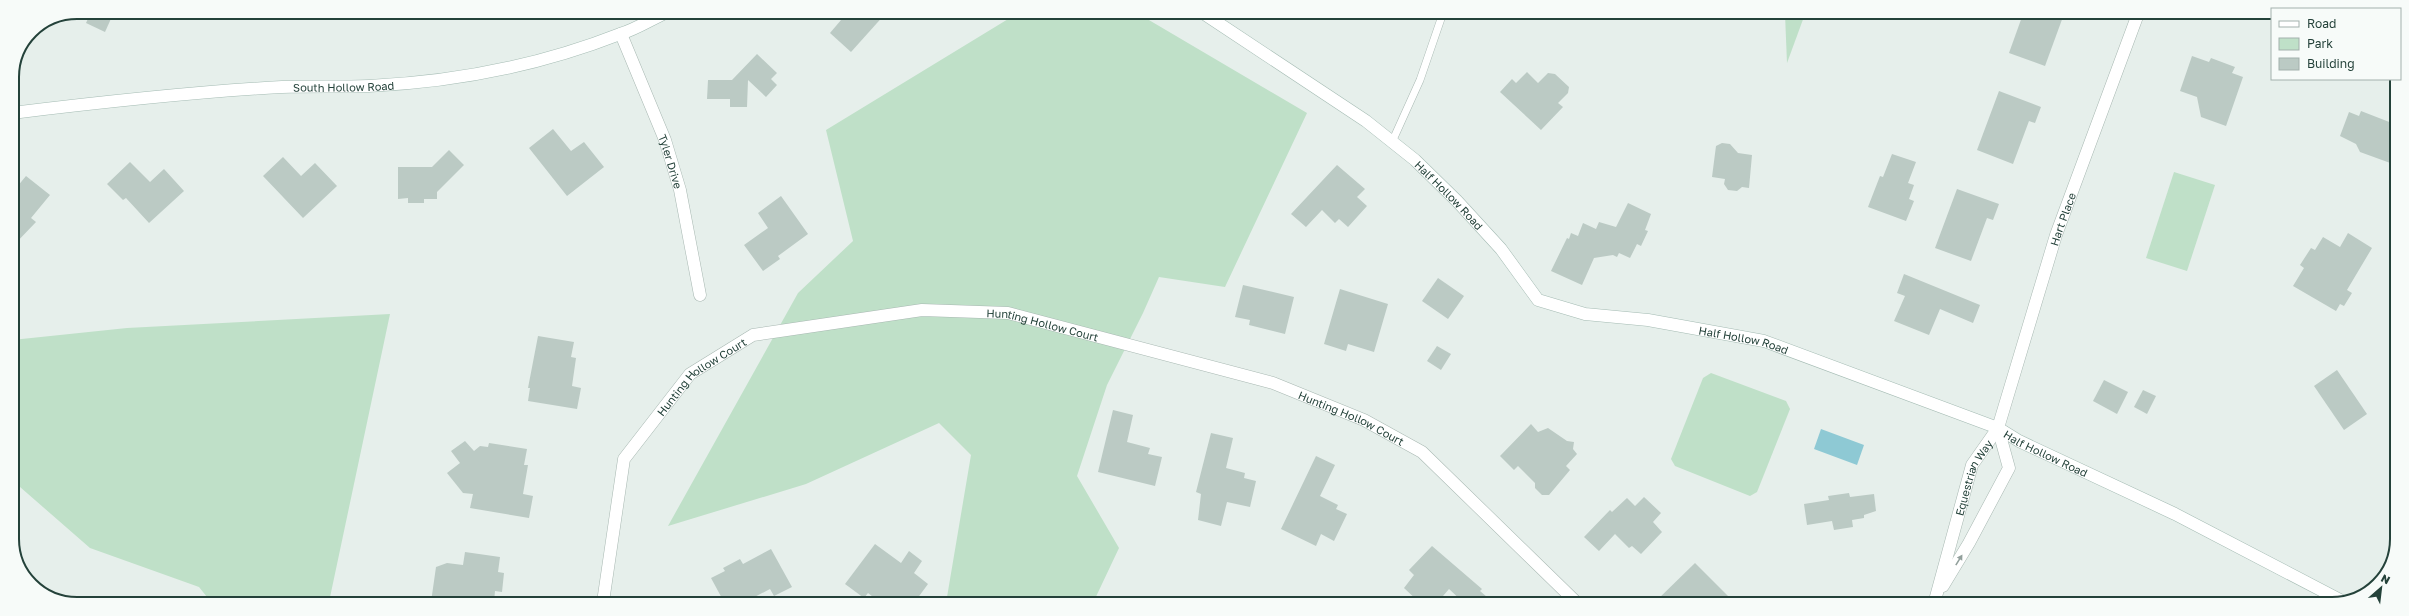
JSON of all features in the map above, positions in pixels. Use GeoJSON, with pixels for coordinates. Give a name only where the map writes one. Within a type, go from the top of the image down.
{"type":"FeatureCollection","features":[{"type":"Feature","properties":{"kind":"street","name":"South Hollow Road"},"geometry":{"type":"LineString","coordinates":[[19,112],[115,100],[202,93],[284,87],[370,86],[455,78],[553,57],[621,34],[652,19]]}},
{"type":"Feature","properties":{"kind":"street","name":"Half Hollow Road"},"geometry":{"type":"LineString","coordinates":[[1212,19],[1366,121],[1415,160],[1457,201],[1501,249],[1538,300],[1585,314],[1648,320],[1764,341],[1998,428],[2019,441],[2176,514],[2334,597]]}},
{"type":"Feature","properties":{"kind":"street","name":"Hart Place"},"geometry":{"type":"LineString","coordinates":[[1998,428],[2056,235],[2136,19]]}},
{"type":"Feature","properties":{"kind":"street","name":"Tyler Drive"},"geometry":{"type":"LineString","coordinates":[[621,34],[665,140],[680,190],[700,295]]}},
{"type":"Feature","properties":{"kind":"street","name":"Hunting Hollow Court"},"geometry":{"type":"LineString","coordinates":[[603,597],[624,459],[690,374],[753,335],[922,310],[1008,313],[1273,383],[1364,420],[1422,452],[1571,597]]}},
{"type":"Feature","properties":{"kind":"street","name":"Equestrian Way"},"geometry":{"type":"LineString","coordinates":[[1937,597],[1969,543],[2009,468],[1998,428]]}},
{"type":"Feature","properties":{"kind":"street","name":"Equestrian Way"},"geometry":{"type":"LineString","coordinates":[[1936,597],[1949,542],[1972,465],[1998,428]]}},
{"type":"Feature","properties":{"kind":"lane"},"geometry":{"type":"LineString","coordinates":[[1392,142],[1420,80],[1441,19]]}},
{"type":"Feature","properties":{"kind":"green space"},"geometry":{"type":"Polygon","coordinates":[[[1008,19],[1147,19],[1307,113],[1225,287],[1159,277],[1143,313],[1107,385],[1077,476],[1119,548],[1096,597],[947,597],[971,455],[939,423],[806,484],[668,526],[798,293],[853,241],[826,130],[1008,19]]]}},
{"type":"Feature","properties":{"kind":"green space"},"geometry":{"type":"Polygon","coordinates":[[[1785,19],[1803,19],[1787,63],[1785,19]]]}},
{"type":"Feature","properties":{"kind":"green space"},"geometry":{"type":"Polygon","coordinates":[[[2174,172],[2215,185],[2187,271],[2146,258],[2174,172]]]}},
{"type":"Feature","properties":{"kind":"green space"},"geometry":{"type":"Polygon","coordinates":[[[390,314],[330,597],[207,597],[199,587],[90,548],[19,486],[19,339],[127,328],[390,314]]]}},
{"type":"Feature","properties":{"kind":"green space"},"geometry":{"type":"Polygon","coordinates":[[[1711,373],[1786,401],[1790,409],[1757,492],[1750,496],[1675,466],[1671,459],[1703,378],[1711,373]]]}},
{"type":"Feature","properties":{"kind":"water"},"geometry":{"type":"Polygon","coordinates":[[[1821,429],[1864,445],[1857,465],[1814,449],[1821,429]]]}},
{"type":"Feature","properties":{"kind":"building"},"geometry":{"type":"Polygon","coordinates":[[[88,19],[111,19],[105,32],[86,23],[88,19]]]}},
{"type":"Feature","properties":{"kind":"building"},"geometry":{"type":"Polygon","coordinates":[[[842,19],[881,19],[851,52],[830,33],[842,19]]]}},
{"type":"Feature","properties":{"kind":"building"},"geometry":{"type":"Polygon","coordinates":[[[2021,19],[2062,19],[2045,66],[2009,53],[2021,19]]]}},
{"type":"Feature","properties":{"kind":"building"},"geometry":{"type":"Polygon","coordinates":[[[757,54],[777,73],[771,79],[777,85],[766,97],[748,80],[747,107],[730,107],[730,99],[707,99],[708,80],[732,80],[757,54]]]}},
{"type":"Feature","properties":{"kind":"building"},"geometry":{"type":"Polygon","coordinates":[[[2192,56],[2209,62],[2211,58],[2235,67],[2232,73],[2243,77],[2226,126],[2201,117],[2197,97],[2180,91],[2192,56]]]}},
{"type":"Feature","properties":{"kind":"building"},"geometry":{"type":"Polygon","coordinates":[[[1527,72],[1538,83],[1548,73],[1555,74],[1569,87],[1568,93],[1558,103],[1563,107],[1541,130],[1500,92],[1512,79],[1516,83],[1527,72]]]}},
{"type":"Feature","properties":{"kind":"building"},"geometry":{"type":"Polygon","coordinates":[[[1999,91],[2041,107],[2035,123],[2029,121],[2013,164],[1977,150],[1999,91]]]}},
{"type":"Feature","properties":{"kind":"building"},"geometry":{"type":"Polygon","coordinates":[[[2361,111],[2390,122],[2390,163],[2360,152],[2356,144],[2340,136],[2349,112],[2359,116],[2361,111]]]}},
{"type":"Feature","properties":{"kind":"building"},"geometry":{"type":"Polygon","coordinates":[[[553,129],[571,151],[584,142],[604,167],[567,196],[529,148],[553,129]]]}},
{"type":"Feature","properties":{"kind":"building"},"geometry":{"type":"Polygon","coordinates":[[[1722,143],[1730,144],[1738,153],[1752,155],[1749,188],[1742,187],[1737,191],[1728,190],[1724,184],[1725,179],[1712,177],[1716,146],[1722,143]]]}},
{"type":"Feature","properties":{"kind":"building"},"geometry":{"type":"Polygon","coordinates":[[[449,150],[464,165],[437,192],[437,199],[424,199],[424,203],[408,203],[408,198],[398,199],[398,167],[432,167],[449,150]]]}},
{"type":"Feature","properties":{"kind":"building"},"geometry":{"type":"Polygon","coordinates":[[[1892,154],[1916,162],[1908,183],[1914,185],[1909,199],[1914,201],[1906,221],[1868,207],[1880,176],[1883,177],[1892,154]]]}},
{"type":"Feature","properties":{"kind":"building"},"geometry":{"type":"Polygon","coordinates":[[[283,157],[301,176],[315,163],[337,186],[303,218],[263,176],[283,157]]]}},
{"type":"Feature","properties":{"kind":"building"},"geometry":{"type":"Polygon","coordinates":[[[130,162],[150,182],[164,169],[184,191],[149,223],[126,198],[123,200],[107,184],[130,162]]]}},
{"type":"Feature","properties":{"kind":"building"},"geometry":{"type":"Polygon","coordinates":[[[1337,165],[1365,189],[1357,197],[1367,206],[1348,227],[1339,219],[1335,223],[1322,210],[1306,227],[1291,214],[1337,165]]]}},
{"type":"Feature","properties":{"kind":"building"},"geometry":{"type":"Polygon","coordinates":[[[26,176],[50,195],[31,218],[36,222],[19,240],[19,184],[26,176]]]}},
{"type":"Feature","properties":{"kind":"building"},"geometry":{"type":"Polygon","coordinates":[[[1957,189],[1999,204],[1993,220],[1987,218],[1971,261],[1935,248],[1957,189]]]}},
{"type":"Feature","properties":{"kind":"building"},"geometry":{"type":"Polygon","coordinates":[[[781,196],[808,234],[778,256],[780,259],[763,271],[744,245],[768,228],[758,213],[781,196]]]}},
{"type":"Feature","properties":{"kind":"building"},"geometry":{"type":"Polygon","coordinates":[[[1628,203],[1651,214],[1645,230],[1648,231],[1641,246],[1637,244],[1630,258],[1619,253],[1617,257],[1613,255],[1594,258],[1582,285],[1551,271],[1567,238],[1569,239],[1571,233],[1578,236],[1583,223],[1596,229],[1599,222],[1616,227],[1628,203]]]}},
{"type":"Feature","properties":{"kind":"building"},"geometry":{"type":"Polygon","coordinates":[[[2348,233],[2372,248],[2347,290],[2352,293],[2344,306],[2340,304],[2336,311],[2293,286],[2304,268],[2300,265],[2311,248],[2315,250],[2323,237],[2340,247],[2348,233]]]}},
{"type":"Feature","properties":{"kind":"building"},"geometry":{"type":"Polygon","coordinates":[[[1904,274],[1980,305],[1973,323],[1940,309],[1929,335],[1894,321],[1905,296],[1897,293],[1904,274]]]}},
{"type":"Feature","properties":{"kind":"building"},"geometry":{"type":"Polygon","coordinates":[[[1438,278],[1464,296],[1448,319],[1422,301],[1438,278]]]}},
{"type":"Feature","properties":{"kind":"building"},"geometry":{"type":"Polygon","coordinates":[[[1243,285],[1294,297],[1285,334],[1249,325],[1250,320],[1235,317],[1243,285]]]}},
{"type":"Feature","properties":{"kind":"building"},"geometry":{"type":"Polygon","coordinates":[[[1340,289],[1388,304],[1374,352],[1348,344],[1346,351],[1324,344],[1340,289]]]}},
{"type":"Feature","properties":{"kind":"building"},"geometry":{"type":"Polygon","coordinates":[[[538,336],[574,342],[571,357],[576,358],[572,386],[581,388],[577,409],[528,401],[530,388],[528,388],[538,336]]]}},
{"type":"Feature","properties":{"kind":"building"},"geometry":{"type":"Polygon","coordinates":[[[1437,346],[1451,354],[1441,370],[1427,361],[1437,346]]]}},
{"type":"Feature","properties":{"kind":"building"},"geometry":{"type":"Polygon","coordinates":[[[2337,370],[2367,414],[2344,430],[2314,386],[2337,370]]]}},
{"type":"Feature","properties":{"kind":"building"},"geometry":{"type":"Polygon","coordinates":[[[2104,380],[2128,392],[2117,414],[2093,401],[2104,380]]]}},
{"type":"Feature","properties":{"kind":"building"},"geometry":{"type":"Polygon","coordinates":[[[2143,390],[2156,396],[2147,414],[2134,407],[2143,390]]]}},
{"type":"Feature","properties":{"kind":"building"},"geometry":{"type":"Polygon","coordinates":[[[1113,410],[1133,415],[1127,442],[1150,448],[1148,454],[1162,457],[1155,486],[1098,472],[1113,410]]]}},
{"type":"Feature","properties":{"kind":"building"},"geometry":{"type":"Polygon","coordinates":[[[1531,424],[1538,432],[1548,428],[1567,441],[1574,442],[1573,449],[1577,454],[1566,466],[1570,470],[1549,495],[1542,495],[1535,488],[1535,483],[1518,466],[1514,470],[1500,456],[1531,424]]]}},
{"type":"Feature","properties":{"kind":"building"},"geometry":{"type":"Polygon","coordinates":[[[1211,433],[1233,438],[1226,468],[1245,473],[1244,478],[1256,481],[1250,507],[1227,502],[1221,526],[1198,520],[1201,494],[1196,492],[1211,433]]]}},
{"type":"Feature","properties":{"kind":"building"},"geometry":{"type":"Polygon","coordinates":[[[465,441],[474,451],[480,446],[488,447],[489,443],[527,449],[524,465],[528,465],[523,494],[533,496],[529,518],[470,508],[473,494],[463,493],[447,473],[460,463],[451,451],[465,441]]]}},
{"type":"Feature","properties":{"kind":"building"},"geometry":{"type":"Polygon","coordinates":[[[1316,456],[1335,465],[1320,496],[1338,505],[1336,509],[1347,514],[1334,541],[1321,534],[1316,546],[1281,529],[1316,456]]]}},
{"type":"Feature","properties":{"kind":"building"},"geometry":{"type":"Polygon","coordinates":[[[1849,493],[1850,497],[1874,494],[1876,511],[1864,515],[1864,518],[1852,520],[1853,527],[1834,530],[1832,521],[1807,525],[1804,504],[1829,500],[1828,496],[1849,493]]]}},
{"type":"Feature","properties":{"kind":"building"},"geometry":{"type":"Polygon","coordinates":[[[1644,497],[1661,513],[1653,522],[1662,532],[1641,554],[1632,546],[1629,548],[1615,534],[1599,551],[1584,537],[1610,510],[1612,512],[1627,498],[1635,506],[1644,497]]]}},
{"type":"Feature","properties":{"kind":"building"},"geometry":{"type":"Polygon","coordinates":[[[875,544],[901,563],[909,551],[922,561],[914,573],[928,584],[918,597],[873,597],[868,593],[865,597],[863,597],[845,584],[875,544]]]}},
{"type":"Feature","properties":{"kind":"building"},"geometry":{"type":"Polygon","coordinates":[[[1432,546],[1482,589],[1480,591],[1487,597],[1458,597],[1449,589],[1442,597],[1414,597],[1404,588],[1414,575],[1409,570],[1432,546]]]}},
{"type":"Feature","properties":{"kind":"building"},"geometry":{"type":"Polygon","coordinates":[[[771,549],[792,587],[774,596],[770,589],[755,597],[721,597],[711,578],[725,571],[723,568],[740,559],[743,564],[771,549]]]}},
{"type":"Feature","properties":{"kind":"building"},"geometry":{"type":"Polygon","coordinates":[[[465,552],[500,557],[498,572],[504,573],[502,592],[495,591],[494,597],[432,597],[436,567],[447,563],[463,565],[465,552]]]}},
{"type":"Feature","properties":{"kind":"building"},"geometry":{"type":"Polygon","coordinates":[[[1695,563],[1729,597],[1660,597],[1695,563]]]}}]}
